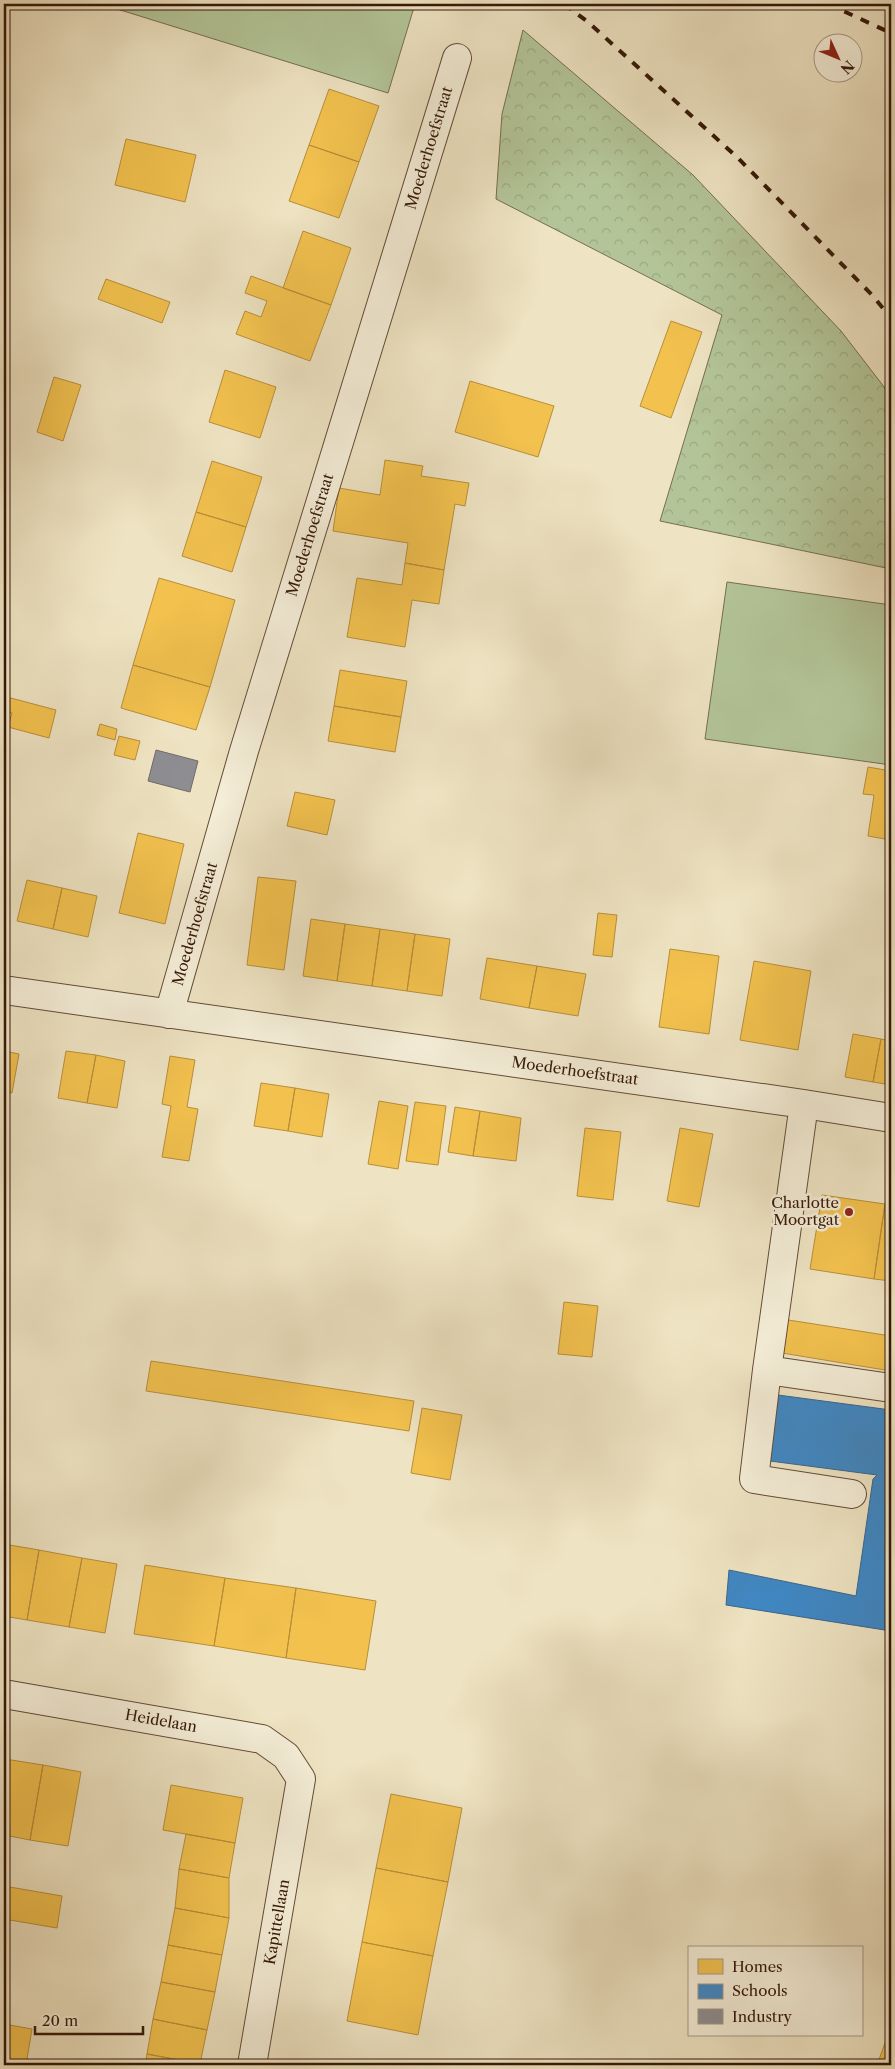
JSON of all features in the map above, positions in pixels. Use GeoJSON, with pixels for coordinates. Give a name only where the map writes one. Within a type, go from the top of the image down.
{"type":"FeatureCollection","features":[{"type":"Feature","properties":{"kind":"street","name":"Moederhoefstraat"},"geometry":{"type":"LineString","coordinates":[[169,1014],[244,751],[457,58]]}},
{"type":"Feature","properties":{"kind":"street","name":"Moederhoefstraat"},"geometry":{"type":"LineString","coordinates":[[4,990],[891,1118]]}},
{"type":"Feature","properties":{"kind":"street"},"geometry":{"type":"LineString","coordinates":[[804,1104],[767,1370],[754,1479],[852,1494]]}},
{"type":"Feature","properties":{"kind":"street"},"geometry":{"type":"LineString","coordinates":[[767,1370],[891,1388]]}},
{"type":"Feature","properties":{"kind":"street","name":"Heidelaan"},"geometry":{"type":"LineString","coordinates":[[4,1694],[262,1739],[286,1756],[301,1779]]}},
{"type":"Feature","properties":{"kind":"street","name":"Kapittellaan"},"geometry":{"type":"LineString","coordinates":[[252,2065],[301,1779]]}},
{"type":"Feature","properties":{"kind":"green space"},"geometry":{"type":"Polygon","coordinates":[[[101,4],[415,4],[388,93],[101,4]]]}},
{"type":"Feature","properties":{"kind":"green space"},"geometry":{"type":"Polygon","coordinates":[[[523,30],[693,175],[841,331],[891,396],[891,569],[660,521],[722,315],[496,199],[502,114],[523,30]]]}},
{"type":"Feature","properties":{"kind":"green space"},"geometry":{"type":"Polygon","coordinates":[[[727,582],[891,605],[891,765],[705,739],[727,582]]]}},
{"type":"Feature","properties":{"kind":"building: Homes"},"geometry":{"type":"Polygon","coordinates":[[[329,89],[379,106],[359,162],[309,145],[329,89]]]}},
{"type":"Feature","properties":{"kind":"building: Homes"},"geometry":{"type":"Polygon","coordinates":[[[126,139],[196,155],[185,202],[115,185],[126,139]]]}},
{"type":"Feature","properties":{"kind":"building: Homes"},"geometry":{"type":"Polygon","coordinates":[[[309,145],[359,162],[339,218],[289,201],[309,145]]]}},
{"type":"Feature","properties":{"kind":"building: Homes"},"geometry":{"type":"Polygon","coordinates":[[[303,231],[351,248],[331,305],[283,288],[303,231]]]}},
{"type":"Feature","properties":{"kind":"building: Homes"},"geometry":{"type":"Polygon","coordinates":[[[251,276],[331,305],[310,361],[236,334],[245,311],[261,317],[267,301],[245,293],[251,276]]]}},
{"type":"Feature","properties":{"kind":"building: Homes"},"geometry":{"type":"Polygon","coordinates":[[[106,279],[170,302],[162,323],[98,299],[106,279]]]}},
{"type":"Feature","properties":{"kind":"building: Homes"},"geometry":{"type":"Polygon","coordinates":[[[671,321],[702,332],[671,418],[640,406],[671,321]]]}},
{"type":"Feature","properties":{"kind":"building: Homes"},"geometry":{"type":"Polygon","coordinates":[[[225,370],[276,387],[260,438],[209,422],[225,370]]]}},
{"type":"Feature","properties":{"kind":"building: Homes"},"geometry":{"type":"Polygon","coordinates":[[[54,377],[81,385],[63,441],[37,432],[54,377]]]}},
{"type":"Feature","properties":{"kind":"building: Homes"},"geometry":{"type":"Polygon","coordinates":[[[470,381],[554,406],[538,457],[455,432],[470,381]]]}},
{"type":"Feature","properties":{"kind":"building: Homes"},"geometry":{"type":"Polygon","coordinates":[[[385,460],[423,466],[421,476],[469,483],[465,506],[455,504],[444,570],[405,563],[408,543],[333,531],[339,488],[380,495],[385,460]]]}},
{"type":"Feature","properties":{"kind":"building: Homes"},"geometry":{"type":"Polygon","coordinates":[[[212,461],[262,477],[246,527],[196,512],[212,461]]]}},
{"type":"Feature","properties":{"kind":"building: Homes"},"geometry":{"type":"Polygon","coordinates":[[[196,512],[246,527],[232,572],[182,556],[196,512]]]}},
{"type":"Feature","properties":{"kind":"building: Homes"},"geometry":{"type":"Polygon","coordinates":[[[405,563],[444,570],[439,604],[412,600],[405,647],[347,637],[357,578],[402,585],[405,563]]]}},
{"type":"Feature","properties":{"kind":"building: Homes"},"geometry":{"type":"Polygon","coordinates":[[[159,578],[235,600],[210,687],[133,665],[159,578]]]}},
{"type":"Feature","properties":{"kind":"building: Homes"},"geometry":{"type":"Polygon","coordinates":[[[133,665],[210,687],[196,730],[121,708],[133,665]]]}},
{"type":"Feature","properties":{"kind":"building: Homes"},"geometry":{"type":"Polygon","coordinates":[[[340,670],[407,681],[401,717],[334,706],[340,670]]]}},
{"type":"Feature","properties":{"kind":"building: Homes"},"geometry":{"type":"Polygon","coordinates":[[[7,697],[56,710],[49,738],[8,727],[12,713],[4,711],[7,697]]]}},
{"type":"Feature","properties":{"kind":"building: Homes"},"geometry":{"type":"Polygon","coordinates":[[[334,706],[401,717],[395,752],[328,741],[334,706]]]}},
{"type":"Feature","properties":{"kind":"building: Homes"},"geometry":{"type":"Polygon","coordinates":[[[100,724],[117,729],[115,740],[97,735],[100,724]]]}},
{"type":"Feature","properties":{"kind":"building: Homes"},"geometry":{"type":"Polygon","coordinates":[[[119,736],[140,741],[135,760],[114,755],[119,736]]]}},
{"type":"Feature","properties":{"kind":"building: Homes"},"geometry":{"type":"Polygon","coordinates":[[[868,767],[891,771],[891,840],[868,836],[874,795],[863,794],[868,767]]]}},
{"type":"Feature","properties":{"kind":"building: Homes"},"geometry":{"type":"Polygon","coordinates":[[[295,792],[335,800],[327,835],[287,826],[295,792]]]}},
{"type":"Feature","properties":{"kind":"building: Homes"},"geometry":{"type":"Polygon","coordinates":[[[138,833],[184,844],[165,924],[119,913],[138,833]]]}},
{"type":"Feature","properties":{"kind":"building: Homes"},"geometry":{"type":"Polygon","coordinates":[[[258,877],[296,881],[284,970],[247,965],[258,877]]]}},
{"type":"Feature","properties":{"kind":"building: Homes"},"geometry":{"type":"Polygon","coordinates":[[[27,880],[62,888],[53,929],[17,921],[27,880]]]}},
{"type":"Feature","properties":{"kind":"building: Homes"},"geometry":{"type":"Polygon","coordinates":[[[62,888],[97,896],[88,937],[53,929],[62,888]]]}},
{"type":"Feature","properties":{"kind":"building: Homes"},"geometry":{"type":"Polygon","coordinates":[[[598,913],[617,915],[612,957],[593,955],[598,913]]]}},
{"type":"Feature","properties":{"kind":"building: Homes"},"geometry":{"type":"Polygon","coordinates":[[[311,919],[345,924],[337,981],[303,976],[311,919]]]}},
{"type":"Feature","properties":{"kind":"building: Homes"},"geometry":{"type":"Polygon","coordinates":[[[345,924],[380,929],[372,986],[337,981],[345,924]]]}},
{"type":"Feature","properties":{"kind":"building: Homes"},"geometry":{"type":"Polygon","coordinates":[[[380,929],[415,934],[407,991],[372,986],[380,929]]]}},
{"type":"Feature","properties":{"kind":"building: Homes"},"geometry":{"type":"Polygon","coordinates":[[[415,934],[450,939],[442,996],[407,991],[415,934]]]}},
{"type":"Feature","properties":{"kind":"building: Homes"},"geometry":{"type":"Polygon","coordinates":[[[670,949],[719,956],[709,1034],[659,1027],[670,949]]]}},
{"type":"Feature","properties":{"kind":"building: Homes"},"geometry":{"type":"Polygon","coordinates":[[[487,958],[537,966],[529,1008],[480,999],[487,958]]]}},
{"type":"Feature","properties":{"kind":"building: Homes"},"geometry":{"type":"Polygon","coordinates":[[[754,961],[811,971],[798,1050],[740,1040],[754,961]]]}},
{"type":"Feature","properties":{"kind":"building: Homes"},"geometry":{"type":"Polygon","coordinates":[[[537,966],[586,974],[578,1016],[529,1008],[537,966]]]}},
{"type":"Feature","properties":{"kind":"building: Homes"},"geometry":{"type":"Polygon","coordinates":[[[853,1034],[881,1039],[873,1082],[845,1077],[853,1034]]]}},
{"type":"Feature","properties":{"kind":"building: Homes"},"geometry":{"type":"Polygon","coordinates":[[[881,1039],[891,1041],[891,1085],[873,1082],[881,1039]]]}},
{"type":"Feature","properties":{"kind":"building: Homes"},"geometry":{"type":"Polygon","coordinates":[[[4,1051],[19,1054],[12,1093],[4,1091],[4,1051]]]}},
{"type":"Feature","properties":{"kind":"building: Homes"},"geometry":{"type":"Polygon","coordinates":[[[66,1051],[96,1055],[87,1103],[58,1098],[66,1051]]]}},
{"type":"Feature","properties":{"kind":"building: Homes"},"geometry":{"type":"Polygon","coordinates":[[[96,1055],[125,1061],[117,1108],[87,1103],[96,1055]]]}},
{"type":"Feature","properties":{"kind":"building: Homes"},"geometry":{"type":"Polygon","coordinates":[[[170,1056],[195,1060],[187,1107],[198,1109],[189,1161],[162,1157],[171,1106],[162,1104],[170,1056]]]}},
{"type":"Feature","properties":{"kind":"building: Homes"},"geometry":{"type":"Polygon","coordinates":[[[261,1083],[295,1088],[288,1131],[254,1126],[261,1083]]]}},
{"type":"Feature","properties":{"kind":"building: Homes"},"geometry":{"type":"Polygon","coordinates":[[[295,1088],[329,1094],[322,1137],[288,1131],[295,1088]]]}},
{"type":"Feature","properties":{"kind":"building: Homes"},"geometry":{"type":"Polygon","coordinates":[[[379,1101],[408,1106],[398,1169],[368,1164],[379,1101]]]}},
{"type":"Feature","properties":{"kind":"building: Homes"},"geometry":{"type":"Polygon","coordinates":[[[415,1102],[446,1106],[438,1165],[406,1161],[415,1102]]]}},
{"type":"Feature","properties":{"kind":"building: Homes"},"geometry":{"type":"Polygon","coordinates":[[[455,1107],[480,1111],[473,1156],[448,1152],[455,1107]]]}},
{"type":"Feature","properties":{"kind":"building: Homes"},"geometry":{"type":"Polygon","coordinates":[[[480,1111],[521,1118],[516,1161],[473,1156],[480,1111]]]}},
{"type":"Feature","properties":{"kind":"building: Homes"},"geometry":{"type":"Polygon","coordinates":[[[585,1128],[621,1132],[613,1200],[577,1196],[585,1128]]]}},
{"type":"Feature","properties":{"kind":"building: Homes"},"geometry":{"type":"Polygon","coordinates":[[[680,1128],[713,1134],[699,1207],[667,1201],[680,1128]]]}},
{"type":"Feature","properties":{"kind":"building: Homes"},"geometry":{"type":"Polygon","coordinates":[[[822,1195],[885,1204],[874,1279],[810,1269],[822,1195]]]}},
{"type":"Feature","properties":{"kind":"building: Homes"},"geometry":{"type":"Polygon","coordinates":[[[885,1204],[891,1205],[891,1281],[874,1279],[885,1204]]]}},
{"type":"Feature","properties":{"kind":"building: Homes"},"geometry":{"type":"Polygon","coordinates":[[[564,1302],[598,1306],[592,1357],[558,1354],[564,1302]]]}},
{"type":"Feature","properties":{"kind":"building: Homes"},"geometry":{"type":"Polygon","coordinates":[[[782,1319],[891,1336],[891,1371],[776,1352],[782,1319]]]}},
{"type":"Feature","properties":{"kind":"building: Homes"},"geometry":{"type":"Polygon","coordinates":[[[151,1361],[414,1401],[409,1431],[146,1391],[151,1361]]]}},
{"type":"Feature","properties":{"kind":"building: Homes"},"geometry":{"type":"Polygon","coordinates":[[[422,1408],[462,1415],[450,1480],[411,1473],[422,1408]]]}},
{"type":"Feature","properties":{"kind":"building: Homes"},"geometry":{"type":"Polygon","coordinates":[[[4,1544],[39,1550],[27,1620],[4,1616],[4,1544]]]}},
{"type":"Feature","properties":{"kind":"building: Homes"},"geometry":{"type":"Polygon","coordinates":[[[39,1550],[82,1558],[69,1627],[27,1620],[39,1550]]]}},
{"type":"Feature","properties":{"kind":"building: Homes"},"geometry":{"type":"Polygon","coordinates":[[[82,1558],[117,1564],[105,1633],[69,1627],[82,1558]]]}},
{"type":"Feature","properties":{"kind":"building: Homes"},"geometry":{"type":"Polygon","coordinates":[[[145,1565],[225,1578],[214,1646],[134,1634],[145,1565]]]}},
{"type":"Feature","properties":{"kind":"building: Homes"},"geometry":{"type":"Polygon","coordinates":[[[225,1578],[296,1588],[286,1658],[214,1646],[225,1578]]]}},
{"type":"Feature","properties":{"kind":"building: Homes"},"geometry":{"type":"Polygon","coordinates":[[[296,1588],[376,1601],[365,1670],[286,1658],[296,1588]]]}},
{"type":"Feature","properties":{"kind":"building: Homes"},"geometry":{"type":"Polygon","coordinates":[[[5,1759],[43,1765],[30,1840],[4,1835],[5,1759]]]}},
{"type":"Feature","properties":{"kind":"building: Homes"},"geometry":{"type":"Polygon","coordinates":[[[43,1765],[81,1772],[68,1846],[30,1840],[43,1765]]]}},
{"type":"Feature","properties":{"kind":"building: Homes"},"geometry":{"type":"Polygon","coordinates":[[[171,1785],[243,1798],[235,1843],[163,1830],[171,1785]]]}},
{"type":"Feature","properties":{"kind":"building: Homes"},"geometry":{"type":"Polygon","coordinates":[[[391,1794],[462,1808],[448,1882],[376,1868],[391,1794]]]}},
{"type":"Feature","properties":{"kind":"building: Homes"},"geometry":{"type":"Polygon","coordinates":[[[186,1834],[235,1843],[229,1878],[179,1869],[186,1834]]]}},
{"type":"Feature","properties":{"kind":"building: Homes"},"geometry":{"type":"Polygon","coordinates":[[[376,1868],[448,1882],[433,1956],[362,1942],[376,1868]]]}},
{"type":"Feature","properties":{"kind":"building: Homes"},"geometry":{"type":"Polygon","coordinates":[[[179,1869],[229,1878],[229,1918],[175,1908],[179,1869]]]}},
{"type":"Feature","properties":{"kind":"building: Homes"},"geometry":{"type":"Polygon","coordinates":[[[4,1886],[62,1896],[57,1928],[4,1919],[4,1886]]]}},
{"type":"Feature","properties":{"kind":"building: Homes"},"geometry":{"type":"Polygon","coordinates":[[[175,1908],[229,1918],[222,1955],[168,1945],[175,1908]]]}},
{"type":"Feature","properties":{"kind":"building: Homes"},"geometry":{"type":"Polygon","coordinates":[[[362,1942],[433,1956],[418,2035],[347,2021],[362,1942]]]}},
{"type":"Feature","properties":{"kind":"building: Homes"},"geometry":{"type":"Polygon","coordinates":[[[168,1945],[222,1955],[215,1992],[161,1982],[168,1945]]]}},
{"type":"Feature","properties":{"kind":"building: Homes"},"geometry":{"type":"Polygon","coordinates":[[[161,1982],[215,1992],[207,2030],[153,2019],[161,1982]]]}},
{"type":"Feature","properties":{"kind":"building: Homes"},"geometry":{"type":"Polygon","coordinates":[[[153,2019],[207,2030],[200,2064],[147,2054],[153,2019]]]}},
{"type":"Feature","properties":{"kind":"building: Homes"},"geometry":{"type":"Polygon","coordinates":[[[4,2024],[32,2029],[26,2065],[4,2065],[4,2024]]]}},
{"type":"Feature","properties":{"kind":"building: Homes"},"geometry":{"type":"Polygon","coordinates":[[[885,2043],[891,2046],[891,2065],[877,2065],[885,2043]]]}},
{"type":"Feature","properties":{"kind":"building: Homes"},"geometry":{"type":"Polygon","coordinates":[[[147,2054],[200,2064],[200,2065],[145,2065],[147,2054]]]}},
{"type":"Feature","properties":{"kind":"building: Homes"},"geometry":{"type":"Polygon","coordinates":[[[340,2061],[368,2065],[339,2065],[340,2061]]]}},
{"type":"Feature","properties":{"kind":"building: Schools"},"geometry":{"type":"Polygon","coordinates":[[[778,1395],[891,1410],[891,1631],[726,1605],[729,1570],[856,1596],[873,1479],[877,1475],[770,1461],[778,1395]]]}},
{"type":"Feature","properties":{"kind":"building: Industry"},"geometry":{"type":"Polygon","coordinates":[[[156,750],[198,761],[190,792],[148,781],[156,750]]]}},
{"type":"Feature","properties":{"kind":"railway"},"geometry":{"type":"LineString","coordinates":[[564,4],[588,22],[738,158],[872,295],[891,318]]}},
{"type":"Feature","properties":{"kind":"railway"},"geometry":{"type":"LineString","coordinates":[[828,4],[891,33]]}},
{"type":"Feature","properties":{"kind":"railway"},"geometry":{"type":"LineString","coordinates":[[876,4],[891,11]]}},
{"type":"Feature","properties":{"kind":"place","name":"Charlotte Moortgat"},"geometry":{"type":"Point","coordinates":[849,1212]}}]}
